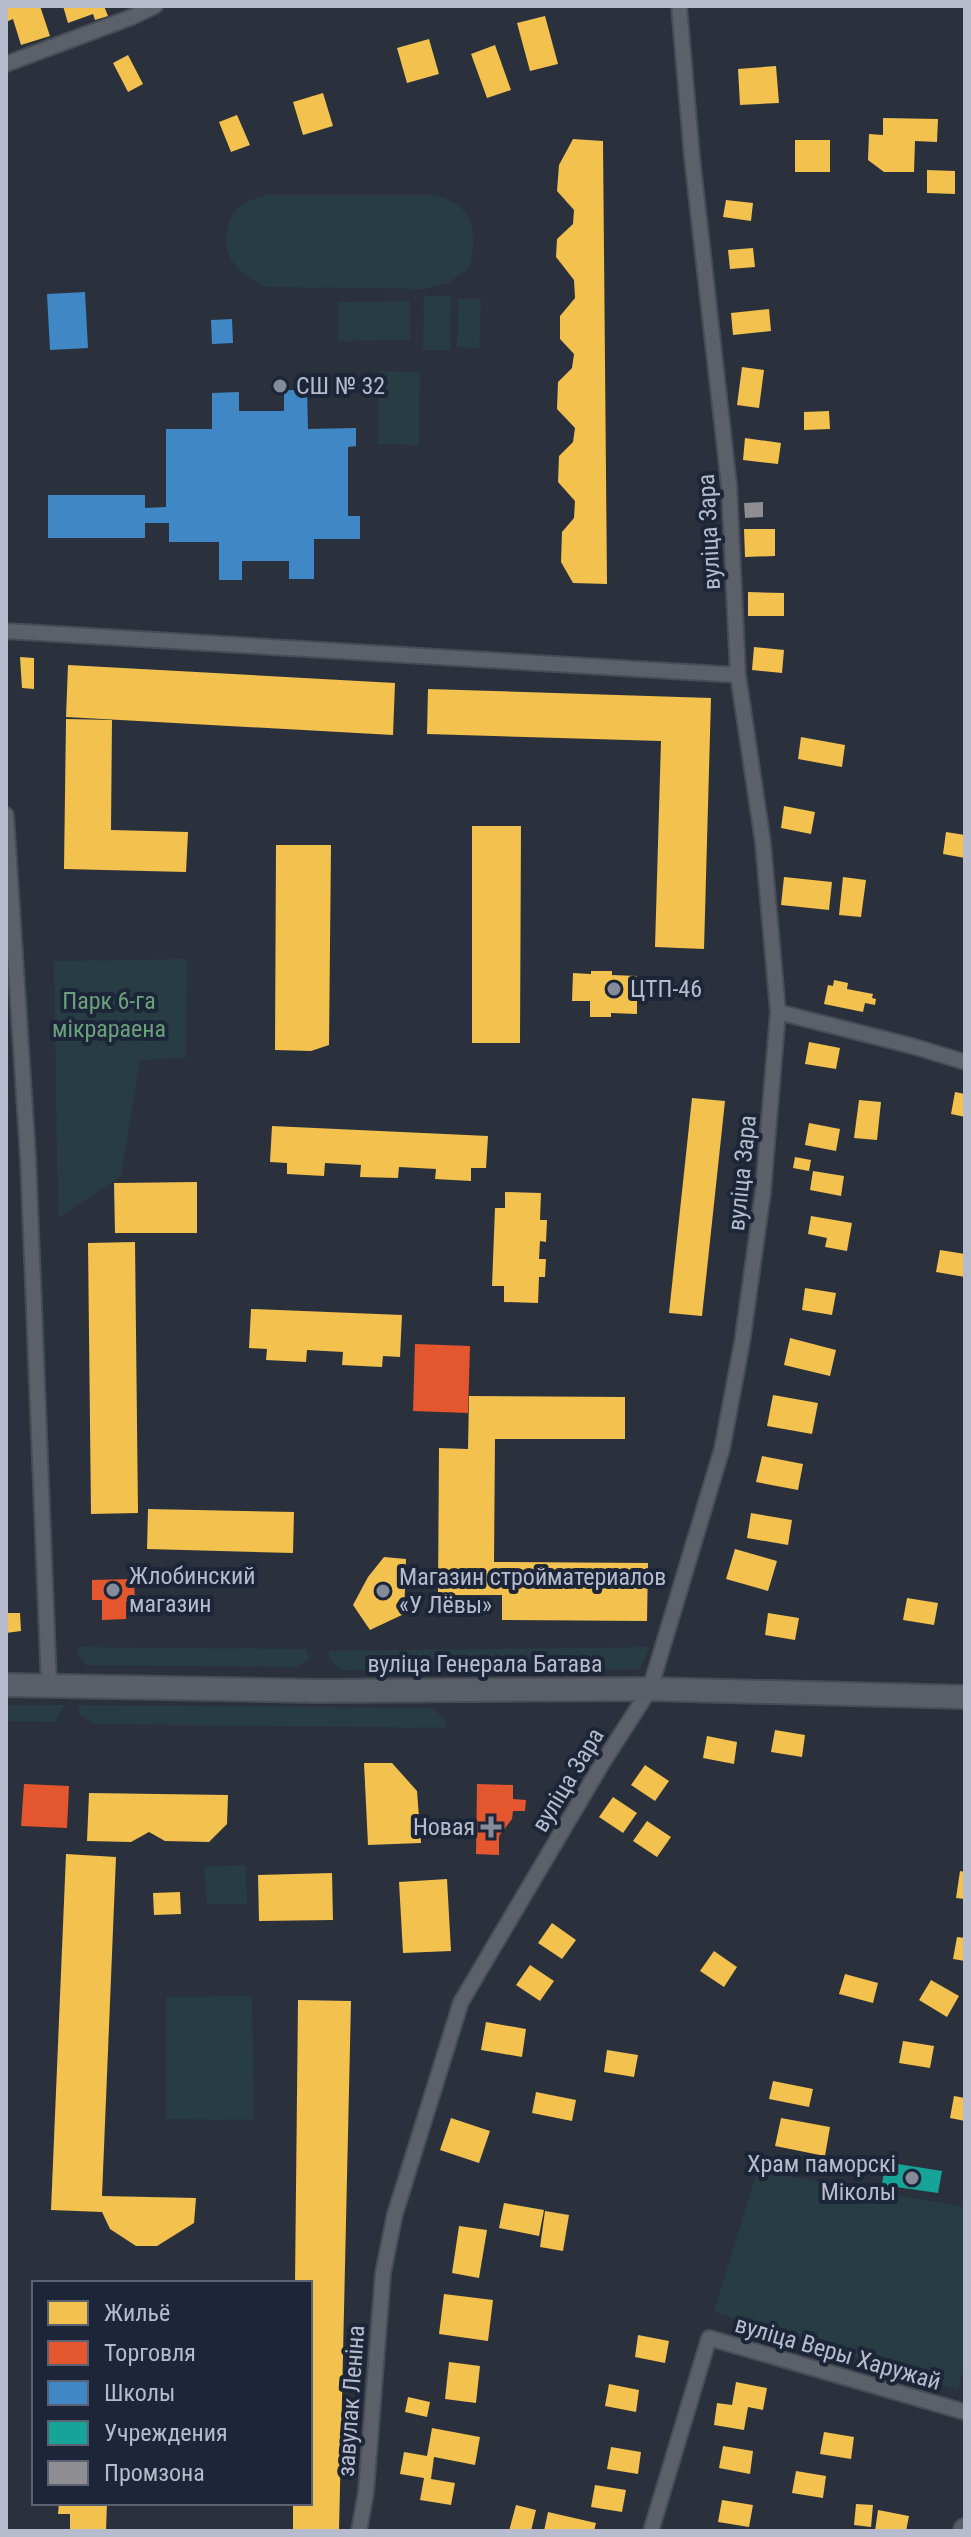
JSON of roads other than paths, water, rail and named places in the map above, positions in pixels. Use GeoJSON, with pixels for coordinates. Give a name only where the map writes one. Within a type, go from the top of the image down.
{"type":"FeatureCollection","features":[{"type":"Feature","properties":{"kind":"street"},"geometry":{"type":"LineString","coordinates":[[6,64],[155,6]]}},
{"type":"Feature","properties":{"kind":"street","name":"вуліца Зара"},"geometry":{"type":"LineString","coordinates":[[383,2273],[395,2214],[461,2002],[603,1762],[650,1689],[722,1449],[737,1373],[763,1192],[778,1012],[763,843],[738,675],[729,485],[692,157],[679,6]]}},
{"type":"Feature","properties":{"kind":"street"},"geometry":{"type":"LineString","coordinates":[[6,631],[738,675]]}},
{"type":"Feature","properties":{"kind":"street"},"geometry":{"type":"LineString","coordinates":[[6,815],[28,1157],[49,1685]]}},
{"type":"Feature","properties":{"kind":"street"},"geometry":{"type":"LineString","coordinates":[[778,1012],[965,1062]]}},
{"type":"Feature","properties":{"kind":"street","name":"вуліца Генерала Батава"},"geometry":{"type":"LineString","coordinates":[[6,1685],[316,1691],[650,1689],[965,1697]]}},
{"type":"Feature","properties":{"kind":"street","name":"завулак Леніна"},"geometry":{"type":"LineString","coordinates":[[359,2531],[366,2492],[383,2273]]}},
{"type":"Feature","properties":{"kind":"street","name":"вуліца Веры Харужай"},"geometry":{"type":"LineString","coordinates":[[651,2531],[709,2338],[965,2412]]}},
{"type":"Feature","properties":{"kind":"place","name":"СШ № 32"},"geometry":{"type":"Point","coordinates":[280,386]}},
{"type":"Feature","properties":{"kind":"place","name":"ЦТП-46"},"geometry":{"type":"Point","coordinates":[614,989]}},
{"type":"Feature","properties":{"kind":"place","name":"Жлобинский магазин"},"geometry":{"type":"Point","coordinates":[113,1590]}},
{"type":"Feature","properties":{"kind":"place","name":"Магазин стройматериалов «У Лёвы»"},"geometry":{"type":"Point","coordinates":[383,1591]}},
{"type":"Feature","properties":{"kind":"place","name":"Новая"},"geometry":{"type":"Point","coordinates":[491,1827]}},
{"type":"Feature","properties":{"kind":"place","name":"Храм паморскі Міколы"},"geometry":{"type":"Point","coordinates":[912,2178]}},
{"type":"Feature","properties":{"kind":"park label","name":"Парк 6-га мікрараена"},"geometry":{"type":"Point","coordinates":[109,1015]}}]}
